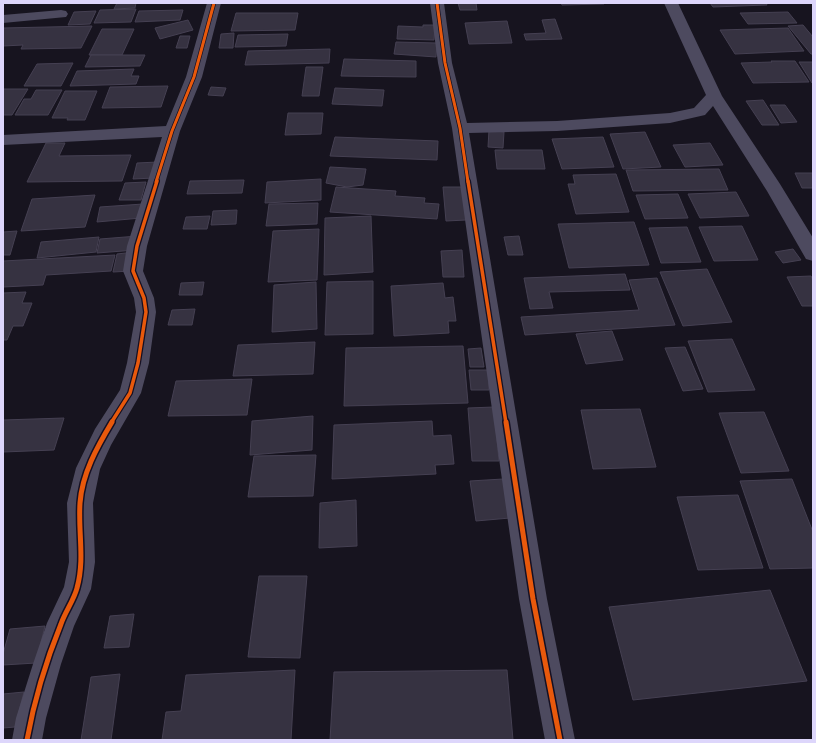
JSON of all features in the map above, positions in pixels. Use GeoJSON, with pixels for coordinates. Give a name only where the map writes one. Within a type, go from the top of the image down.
{"type":"FeatureCollection","features":[{"type":"Feature","properties":{"kind":"street"},"geometry":{"type":"LineString","coordinates":[[27,740],[31,718],[48,664],[62,623],[77,589],[82,562],[80,503],[88,468],[103,437],[130,393],[138,363],[146,312],[144,298],[137,284],[133,271],[146,213],[164,162],[172,131],[194,77],[214,3]]}},
{"type":"Feature","properties":{"kind":"street"},"geometry":{"type":"LineString","coordinates":[[437,3],[445,63],[460,128],[533,599],[560,740]]}},
{"type":"Feature","properties":{"kind":"street"},"geometry":{"type":"LineString","coordinates":[[672,3],[714,96],[774,188],[813,254]]}},
{"type":"Feature","properties":{"kind":"street"},"geometry":{"type":"LineString","coordinates":[[3,19],[61,14]]}},
{"type":"Feature","properties":{"kind":"street"},"geometry":{"type":"LineString","coordinates":[[460,128],[557,126],[670,118],[700,112],[714,96]]}},
{"type":"Feature","properties":{"kind":"street"},"geometry":{"type":"LineString","coordinates":[[3,140],[172,131]]}},
{"type":"Feature","properties":{"kind":"building"},"geometry":{"type":"Polygon","coordinates":[[[117,3],[136,3],[135,8],[114,9],[117,3]]]}},
{"type":"Feature","properties":{"kind":"building"},"geometry":{"type":"Polygon","coordinates":[[[458,3],[476,3],[477,10],[460,10],[458,3]]]}},
{"type":"Feature","properties":{"kind":"building"},"geometry":{"type":"Polygon","coordinates":[[[561,3],[604,3],[604,4],[562,5],[561,3]]]}},
{"type":"Feature","properties":{"kind":"building"},"geometry":{"type":"Polygon","coordinates":[[[710,3],[766,3],[767,5],[713,7],[710,3]]]}},
{"type":"Feature","properties":{"kind":"building"},"geometry":{"type":"Polygon","coordinates":[[[136,9],[131,22],[94,23],[100,10],[136,9]]]}},
{"type":"Feature","properties":{"kind":"building"},"geometry":{"type":"Polygon","coordinates":[[[183,10],[180,20],[135,22],[139,11],[183,10]]]}},
{"type":"Feature","properties":{"kind":"building"},"geometry":{"type":"Polygon","coordinates":[[[96,11],[90,24],[68,25],[74,12],[96,11]]]}},
{"type":"Feature","properties":{"kind":"building"},"geometry":{"type":"Polygon","coordinates":[[[788,12],[797,23],[748,24],[740,13],[788,12]]]}},
{"type":"Feature","properties":{"kind":"building"},"geometry":{"type":"Polygon","coordinates":[[[236,13],[298,13],[295,30],[231,31],[236,13]]]}},
{"type":"Feature","properties":{"kind":"building"},"geometry":{"type":"Polygon","coordinates":[[[555,19],[562,39],[526,40],[524,34],[546,33],[542,20],[555,19]]]}},
{"type":"Feature","properties":{"kind":"building"},"geometry":{"type":"Polygon","coordinates":[[[188,20],[193,30],[160,39],[155,28],[188,20]]]}},
{"type":"Feature","properties":{"kind":"building"},"geometry":{"type":"Polygon","coordinates":[[[507,21],[512,43],[469,44],[465,23],[507,21]]]}},
{"type":"Feature","properties":{"kind":"building"},"geometry":{"type":"Polygon","coordinates":[[[423,25],[435,25],[434,40],[397,39],[398,26],[423,27],[423,25]]]}},
{"type":"Feature","properties":{"kind":"building"},"geometry":{"type":"Polygon","coordinates":[[[803,25],[813,37],[813,54],[811,54],[788,26],[803,25]]]}},
{"type":"Feature","properties":{"kind":"building"},"geometry":{"type":"Polygon","coordinates":[[[92,26],[81,48],[21,49],[23,45],[3,46],[3,28],[92,26]]]}},
{"type":"Feature","properties":{"kind":"building"},"geometry":{"type":"Polygon","coordinates":[[[788,28],[804,51],[735,54],[720,30],[788,28]]]}},
{"type":"Feature","properties":{"kind":"building"},"geometry":{"type":"Polygon","coordinates":[[[102,29],[134,29],[122,55],[89,55],[102,29]]]}},
{"type":"Feature","properties":{"kind":"building"},"geometry":{"type":"Polygon","coordinates":[[[234,33],[233,48],[219,48],[221,34],[234,33]]]}},
{"type":"Feature","properties":{"kind":"building"},"geometry":{"type":"Polygon","coordinates":[[[288,34],[286,46],[235,47],[238,35],[288,34]]]}},
{"type":"Feature","properties":{"kind":"building"},"geometry":{"type":"Polygon","coordinates":[[[180,36],[190,36],[187,48],[176,48],[180,36]]]}},
{"type":"Feature","properties":{"kind":"building"},"geometry":{"type":"Polygon","coordinates":[[[396,42],[437,43],[436,57],[394,54],[396,42]]]}},
{"type":"Feature","properties":{"kind":"building"},"geometry":{"type":"Polygon","coordinates":[[[330,49],[329,63],[245,65],[248,51],[330,49]]]}},
{"type":"Feature","properties":{"kind":"building"},"geometry":{"type":"Polygon","coordinates":[[[91,55],[145,55],[140,66],[85,67],[91,55]]]}},
{"type":"Feature","properties":{"kind":"building"},"geometry":{"type":"Polygon","coordinates":[[[344,59],[416,61],[416,77],[341,76],[344,59]]]}},
{"type":"Feature","properties":{"kind":"building"},"geometry":{"type":"Polygon","coordinates":[[[771,61],[795,61],[809,82],[753,83],[741,63],[772,62],[771,61]]]}},
{"type":"Feature","properties":{"kind":"building"},"geometry":{"type":"Polygon","coordinates":[[[799,62],[813,62],[813,83],[812,83],[799,62]]]}},
{"type":"Feature","properties":{"kind":"building"},"geometry":{"type":"Polygon","coordinates":[[[73,63],[61,86],[24,86],[37,64],[73,63]]]}},
{"type":"Feature","properties":{"kind":"building"},"geometry":{"type":"Polygon","coordinates":[[[306,67],[323,67],[319,96],[302,96],[306,67]]]}},
{"type":"Feature","properties":{"kind":"building"},"geometry":{"type":"Polygon","coordinates":[[[134,69],[131,76],[139,76],[136,84],[70,86],[77,71],[134,69]]]}},
{"type":"Feature","properties":{"kind":"building"},"geometry":{"type":"Polygon","coordinates":[[[168,86],[161,107],[102,108],[110,87],[168,86]]]}},
{"type":"Feature","properties":{"kind":"building"},"geometry":{"type":"Polygon","coordinates":[[[211,87],[226,88],[223,96],[208,95],[211,87]]]}},
{"type":"Feature","properties":{"kind":"building"},"geometry":{"type":"Polygon","coordinates":[[[335,88],[384,90],[382,106],[332,104],[335,88]]]}},
{"type":"Feature","properties":{"kind":"building"},"geometry":{"type":"Polygon","coordinates":[[[3,89],[28,89],[12,115],[3,115],[3,89]]]}},
{"type":"Feature","properties":{"kind":"building"},"geometry":{"type":"Polygon","coordinates":[[[36,90],[62,90],[48,115],[15,115],[24,99],[31,99],[36,90]]]}},
{"type":"Feature","properties":{"kind":"building"},"geometry":{"type":"Polygon","coordinates":[[[65,91],[97,91],[85,120],[52,118],[65,91]]]}},
{"type":"Feature","properties":{"kind":"building"},"geometry":{"type":"Polygon","coordinates":[[[763,100],[779,125],[762,125],[746,101],[763,100]]]}},
{"type":"Feature","properties":{"kind":"building"},"geometry":{"type":"Polygon","coordinates":[[[770,105],[785,105],[797,122],[781,123],[770,105]]]}},
{"type":"Feature","properties":{"kind":"building"},"geometry":{"type":"Polygon","coordinates":[[[288,113],[323,113],[321,134],[285,135],[288,113]]]}},
{"type":"Feature","properties":{"kind":"building"},"geometry":{"type":"Polygon","coordinates":[[[489,130],[504,132],[503,148],[488,147],[489,130]]]}},
{"type":"Feature","properties":{"kind":"building"},"geometry":{"type":"Polygon","coordinates":[[[645,132],[661,167],[623,169],[610,134],[645,132]]]}},
{"type":"Feature","properties":{"kind":"building"},"geometry":{"type":"Polygon","coordinates":[[[335,137],[438,141],[437,160],[330,156],[335,137]]]}},
{"type":"Feature","properties":{"kind":"building"},"geometry":{"type":"Polygon","coordinates":[[[603,137],[614,167],[562,169],[552,139],[603,137]]]}},
{"type":"Feature","properties":{"kind":"building"},"geometry":{"type":"Polygon","coordinates":[[[46,143],[65,143],[59,156],[131,155],[122,181],[27,182],[46,143]]]}},
{"type":"Feature","properties":{"kind":"building"},"geometry":{"type":"Polygon","coordinates":[[[710,143],[723,165],[685,167],[673,145],[710,143]]]}},
{"type":"Feature","properties":{"kind":"building"},"geometry":{"type":"Polygon","coordinates":[[[495,150],[542,150],[545,169],[497,169],[495,150]]]}},
{"type":"Feature","properties":{"kind":"building"},"geometry":{"type":"Polygon","coordinates":[[[158,162],[154,178],[133,179],[137,163],[158,162]]]}},
{"type":"Feature","properties":{"kind":"building"},"geometry":{"type":"Polygon","coordinates":[[[330,167],[366,169],[363,185],[347,187],[326,183],[330,167]]]}},
{"type":"Feature","properties":{"kind":"building"},"geometry":{"type":"Polygon","coordinates":[[[719,169],[728,190],[633,191],[626,170],[719,169]]]}},
{"type":"Feature","properties":{"kind":"building"},"geometry":{"type":"Polygon","coordinates":[[[795,173],[813,173],[813,188],[802,188],[795,173]]]}},
{"type":"Feature","properties":{"kind":"building"},"geometry":{"type":"Polygon","coordinates":[[[616,174],[629,212],[576,214],[568,184],[575,184],[573,175],[616,174]]]}},
{"type":"Feature","properties":{"kind":"building"},"geometry":{"type":"Polygon","coordinates":[[[321,179],[321,200],[265,203],[267,182],[321,179]]]}},
{"type":"Feature","properties":{"kind":"building"},"geometry":{"type":"Polygon","coordinates":[[[244,180],[242,193],[187,194],[190,181],[244,180]]]}},
{"type":"Feature","properties":{"kind":"building"},"geometry":{"type":"Polygon","coordinates":[[[146,182],[141,200],[119,200],[125,183],[146,182]]]}},
{"type":"Feature","properties":{"kind":"building"},"geometry":{"type":"Polygon","coordinates":[[[336,187],[396,191],[395,196],[425,198],[424,203],[439,204],[437,219],[330,212],[336,187]]]}},
{"type":"Feature","properties":{"kind":"building"},"geometry":{"type":"Polygon","coordinates":[[[443,187],[462,187],[466,220],[446,221],[443,187]]]}},
{"type":"Feature","properties":{"kind":"building"},"geometry":{"type":"Polygon","coordinates":[[[736,192],[749,216],[700,218],[688,194],[736,192]]]}},
{"type":"Feature","properties":{"kind":"building"},"geometry":{"type":"Polygon","coordinates":[[[678,194],[688,218],[645,219],[636,195],[678,194]]]}},
{"type":"Feature","properties":{"kind":"building"},"geometry":{"type":"Polygon","coordinates":[[[95,195],[85,227],[21,231],[32,199],[95,195]]]}},
{"type":"Feature","properties":{"kind":"building"},"geometry":{"type":"Polygon","coordinates":[[[318,203],[317,224],[266,226],[269,204],[318,203]]]}},
{"type":"Feature","properties":{"kind":"building"},"geometry":{"type":"Polygon","coordinates":[[[143,204],[141,218],[97,222],[100,207],[143,204]]]}},
{"type":"Feature","properties":{"kind":"building"},"geometry":{"type":"Polygon","coordinates":[[[237,210],[236,224],[211,225],[213,211],[237,210]]]}},
{"type":"Feature","properties":{"kind":"building"},"geometry":{"type":"Polygon","coordinates":[[[210,216],[207,229],[183,229],[186,217],[210,216]]]}},
{"type":"Feature","properties":{"kind":"building"},"geometry":{"type":"Polygon","coordinates":[[[371,216],[373,272],[324,275],[325,218],[371,216]]]}},
{"type":"Feature","properties":{"kind":"building"},"geometry":{"type":"Polygon","coordinates":[[[634,222],[649,265],[569,268],[558,224],[634,222]]]}},
{"type":"Feature","properties":{"kind":"building"},"geometry":{"type":"Polygon","coordinates":[[[742,226],[758,260],[714,261],[699,227],[742,226]]]}},
{"type":"Feature","properties":{"kind":"building"},"geometry":{"type":"Polygon","coordinates":[[[687,227],[701,262],[661,263],[649,228],[687,227]]]}},
{"type":"Feature","properties":{"kind":"building"},"geometry":{"type":"Polygon","coordinates":[[[319,229],[317,280],[268,282],[273,231],[319,229]]]}},
{"type":"Feature","properties":{"kind":"building"},"geometry":{"type":"Polygon","coordinates":[[[17,231],[10,255],[3,255],[3,232],[17,231]]]}},
{"type":"Feature","properties":{"kind":"building"},"geometry":{"type":"Polygon","coordinates":[[[138,236],[136,250],[97,253],[100,239],[138,236]]]}},
{"type":"Feature","properties":{"kind":"building"},"geometry":{"type":"Polygon","coordinates":[[[519,236],[523,255],[508,255],[504,237],[519,236]]]}},
{"type":"Feature","properties":{"kind":"building"},"geometry":{"type":"Polygon","coordinates":[[[99,237],[96,252],[37,258],[41,242],[99,237]]]}},
{"type":"Feature","properties":{"kind":"building"},"geometry":{"type":"Polygon","coordinates":[[[793,249],[801,260],[783,263],[775,252],[793,249]]]}},
{"type":"Feature","properties":{"kind":"building"},"geometry":{"type":"Polygon","coordinates":[[[462,250],[464,277],[443,277],[441,251],[462,250]]]}},
{"type":"Feature","properties":{"kind":"building"},"geometry":{"type":"Polygon","coordinates":[[[134,252],[131,271],[113,272],[117,254],[134,252]]]}},
{"type":"Feature","properties":{"kind":"building"},"geometry":{"type":"Polygon","coordinates":[[[115,255],[111,271],[46,275],[43,285],[3,287],[3,261],[115,255]]]}},
{"type":"Feature","properties":{"kind":"building"},"geometry":{"type":"Polygon","coordinates":[[[707,269],[732,322],[683,326],[660,272],[707,269]]]}},
{"type":"Feature","properties":{"kind":"building"},"geometry":{"type":"Polygon","coordinates":[[[625,274],[630,290],[549,292],[553,308],[530,309],[524,278],[625,274]]]}},
{"type":"Feature","properties":{"kind":"building"},"geometry":{"type":"Polygon","coordinates":[[[811,276],[813,280],[813,306],[802,306],[787,277],[811,276]]]}},
{"type":"Feature","properties":{"kind":"building"},"geometry":{"type":"Polygon","coordinates":[[[657,278],[675,325],[525,335],[521,317],[639,310],[629,280],[657,278]]]}},
{"type":"Feature","properties":{"kind":"building"},"geometry":{"type":"Polygon","coordinates":[[[373,281],[373,334],[325,335],[327,282],[373,281]]]}},
{"type":"Feature","properties":{"kind":"building"},"geometry":{"type":"Polygon","coordinates":[[[204,282],[202,295],[179,295],[181,283],[204,282]]]}},
{"type":"Feature","properties":{"kind":"building"},"geometry":{"type":"Polygon","coordinates":[[[316,282],[317,329],[272,332],[274,285],[316,282]]]}},
{"type":"Feature","properties":{"kind":"building"},"geometry":{"type":"Polygon","coordinates":[[[443,283],[445,298],[453,297],[456,321],[448,321],[449,333],[394,336],[391,286],[443,283]]]}},
{"type":"Feature","properties":{"kind":"building"},"geometry":{"type":"Polygon","coordinates":[[[26,292],[22,303],[32,303],[23,326],[13,326],[7,340],[3,340],[3,293],[26,292]]]}},
{"type":"Feature","properties":{"kind":"building"},"geometry":{"type":"Polygon","coordinates":[[[195,309],[192,325],[168,325],[172,310],[195,309]]]}},
{"type":"Feature","properties":{"kind":"building"},"geometry":{"type":"Polygon","coordinates":[[[612,331],[623,360],[586,364],[576,334],[612,331]]]}},
{"type":"Feature","properties":{"kind":"building"},"geometry":{"type":"Polygon","coordinates":[[[732,339],[755,390],[708,392],[688,341],[732,339]]]}},
{"type":"Feature","properties":{"kind":"building"},"geometry":{"type":"Polygon","coordinates":[[[315,342],[313,374],[233,376],[238,345],[315,342]]]}},
{"type":"Feature","properties":{"kind":"building"},"geometry":{"type":"Polygon","coordinates":[[[463,346],[468,403],[344,406],[346,348],[463,346]]]}},
{"type":"Feature","properties":{"kind":"building"},"geometry":{"type":"Polygon","coordinates":[[[685,347],[703,389],[683,391],[665,348],[685,347]]]}},
{"type":"Feature","properties":{"kind":"building"},"geometry":{"type":"Polygon","coordinates":[[[481,348],[484,367],[470,367],[468,349],[481,348]]]}},
{"type":"Feature","properties":{"kind":"building"},"geometry":{"type":"Polygon","coordinates":[[[469,370],[488,370],[489,390],[471,390],[469,370]]]}},
{"type":"Feature","properties":{"kind":"building"},"geometry":{"type":"Polygon","coordinates":[[[252,379],[247,415],[168,416],[176,381],[252,379]]]}},
{"type":"Feature","properties":{"kind":"building"},"geometry":{"type":"Polygon","coordinates":[[[494,407],[499,461],[472,461],[468,408],[494,407]]]}},
{"type":"Feature","properties":{"kind":"building"},"geometry":{"type":"Polygon","coordinates":[[[640,409],[656,467],[593,469],[581,410],[640,409]]]}},
{"type":"Feature","properties":{"kind":"building"},"geometry":{"type":"Polygon","coordinates":[[[764,412],[789,471],[741,473],[719,413],[764,412]]]}},
{"type":"Feature","properties":{"kind":"building"},"geometry":{"type":"Polygon","coordinates":[[[313,416],[312,450],[250,455],[252,421],[313,416]]]}},
{"type":"Feature","properties":{"kind":"building"},"geometry":{"type":"Polygon","coordinates":[[[64,418],[54,450],[3,452],[3,420],[64,418]]]}},
{"type":"Feature","properties":{"kind":"building"},"geometry":{"type":"Polygon","coordinates":[[[432,421],[433,436],[451,435],[454,464],[435,465],[436,474],[332,479],[334,425],[432,421]]]}},
{"type":"Feature","properties":{"kind":"building"},"geometry":{"type":"Polygon","coordinates":[[[316,455],[313,496],[248,497],[254,456],[316,455]]]}},
{"type":"Feature","properties":{"kind":"building"},"geometry":{"type":"Polygon","coordinates":[[[503,479],[510,518],[476,521],[470,481],[503,479]]]}},
{"type":"Feature","properties":{"kind":"building"},"geometry":{"type":"Polygon","coordinates":[[[792,479],[813,532],[813,568],[770,569],[740,481],[792,479]]]}},
{"type":"Feature","properties":{"kind":"building"},"geometry":{"type":"Polygon","coordinates":[[[738,495],[763,568],[698,570],[677,497],[738,495]]]}},
{"type":"Feature","properties":{"kind":"building"},"geometry":{"type":"Polygon","coordinates":[[[356,500],[357,546],[319,548],[320,503],[356,500]]]}},
{"type":"Feature","properties":{"kind":"building"},"geometry":{"type":"Polygon","coordinates":[[[259,576],[307,576],[300,658],[248,657],[259,576]]]}},
{"type":"Feature","properties":{"kind":"building"},"geometry":{"type":"Polygon","coordinates":[[[770,590],[807,681],[633,700],[609,607],[770,590]]]}},
{"type":"Feature","properties":{"kind":"building"},"geometry":{"type":"Polygon","coordinates":[[[134,614],[129,647],[104,648],[110,616],[134,614]]]}},
{"type":"Feature","properties":{"kind":"building"},"geometry":{"type":"Polygon","coordinates":[[[45,626],[36,663],[3,665],[3,654],[10,629],[45,626]]]}},
{"type":"Feature","properties":{"kind":"building"},"geometry":{"type":"Polygon","coordinates":[[[295,670],[291,740],[162,740],[166,712],[181,711],[186,675],[295,670]]]}},
{"type":"Feature","properties":{"kind":"building"},"geometry":{"type":"Polygon","coordinates":[[[507,670],[513,740],[330,740],[334,672],[507,670]]]}},
{"type":"Feature","properties":{"kind":"building"},"geometry":{"type":"Polygon","coordinates":[[[120,674],[111,740],[81,740],[91,677],[120,674]]]}},
{"type":"Feature","properties":{"kind":"building"},"geometry":{"type":"Polygon","coordinates":[[[24,692],[15,727],[3,728],[3,694],[24,692]]]}},
{"type":"Feature","properties":{"kind":"cycle path"},"geometry":{"type":"LineString","coordinates":[[27,740],[31,718],[47,664],[61,623],[77,589],[82,562],[80,503],[88,468],[103,437],[130,393],[138,363],[146,312],[144,298],[137,284],[133,271],[137,246],[172,131],[194,77],[214,3]]}},
{"type":"Feature","properties":{"kind":"cycle path"},"geometry":{"type":"LineString","coordinates":[[437,3],[445,63],[460,128],[533,599],[560,740]]}}]}
